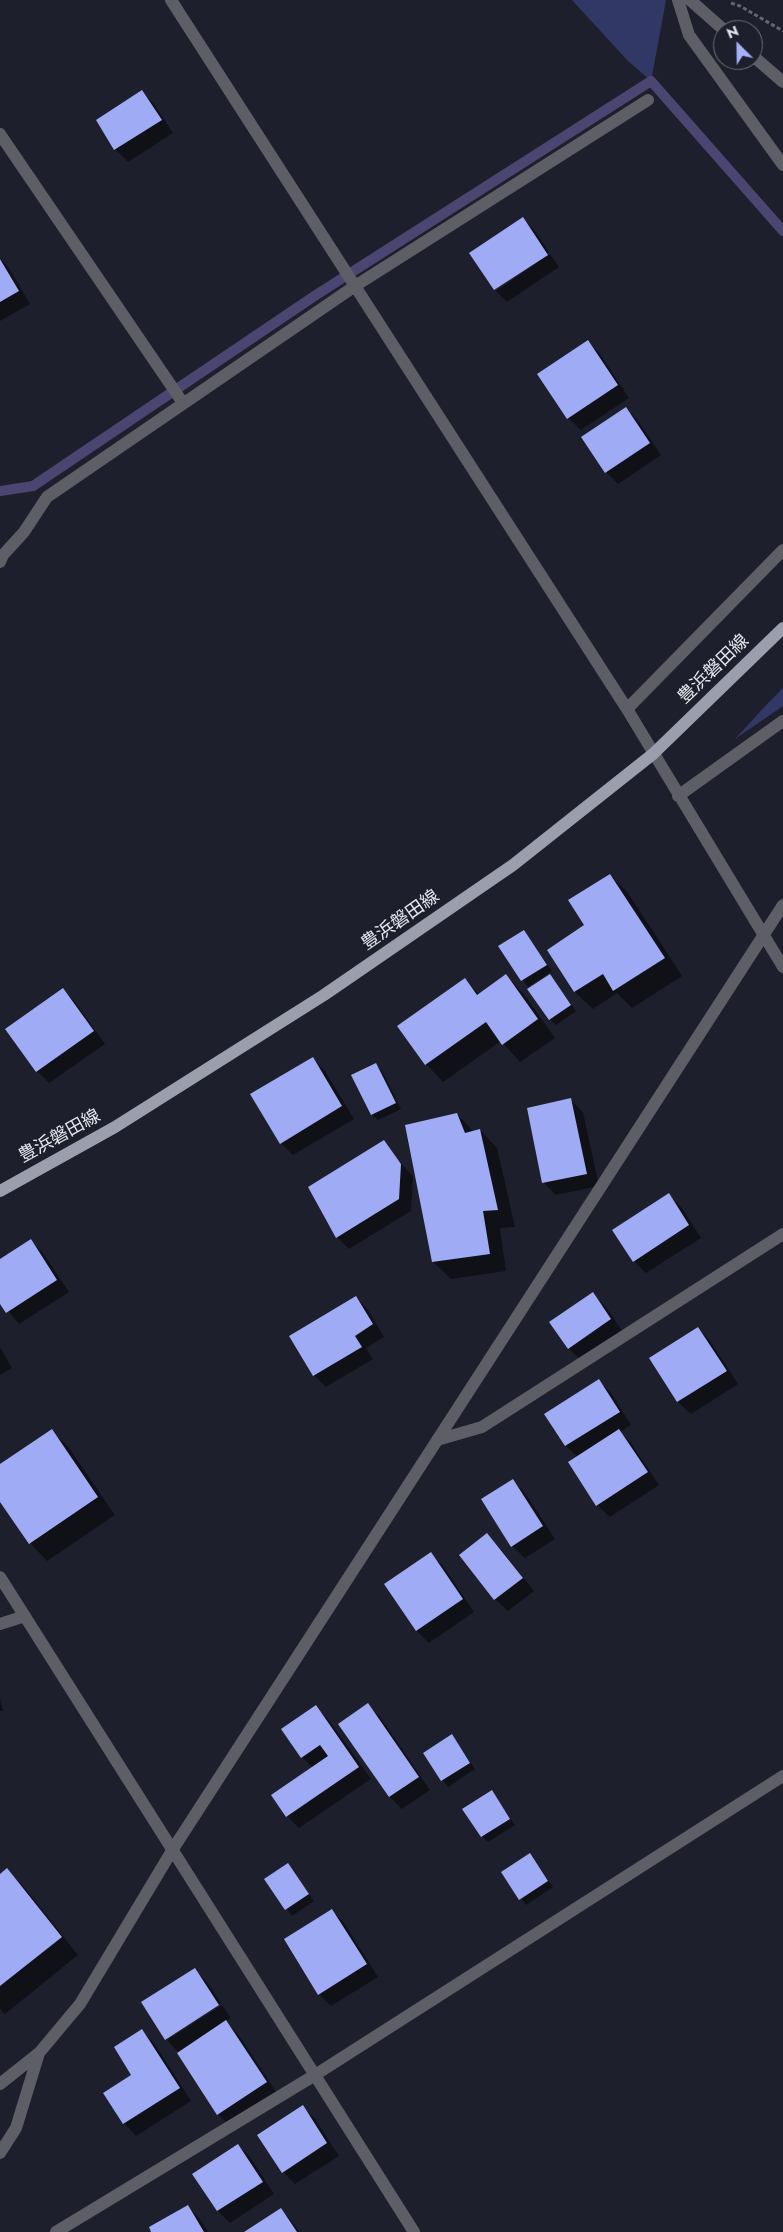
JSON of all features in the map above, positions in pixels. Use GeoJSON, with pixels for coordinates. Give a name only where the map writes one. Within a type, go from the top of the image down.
{"type":"FeatureCollection","features":[{"type":"Feature","properties":{"kind":"main road","name":"豊浜磐田線"},"geometry":{"type":"LineString","coordinates":[[0,1191],[115,1127],[324,995],[513,865],[653,754],[783,628]]}},
{"type":"Feature","properties":{"kind":"street"},"geometry":{"type":"LineString","coordinates":[[171,0],[627,709],[783,967]]}},
{"type":"Feature","properties":{"kind":"street"},"geometry":{"type":"LineString","coordinates":[[678,0],[688,35],[783,165]]}},
{"type":"Feature","properties":{"kind":"street"},"geometry":{"type":"LineString","coordinates":[[690,0],[713,20]]}},
{"type":"Feature","properties":{"kind":"street"},"geometry":{"type":"LineString","coordinates":[[763,65],[783,82]]}},
{"type":"Feature","properties":{"kind":"street"},"geometry":{"type":"LineString","coordinates":[[0,562],[3,555],[24,532],[47,497],[355,286],[648,100]]}},
{"type":"Feature","properties":{"kind":"street"},"geometry":{"type":"LineString","coordinates":[[0,134],[183,403]]}},
{"type":"Feature","properties":{"kind":"street"},"geometry":{"type":"LineString","coordinates":[[627,709],[783,550]]}},
{"type":"Feature","properties":{"kind":"street"},"geometry":{"type":"LineString","coordinates":[[678,796],[783,721]]}},
{"type":"Feature","properties":{"kind":"street"},"geometry":{"type":"LineString","coordinates":[[0,2084],[40,2053],[80,2004],[173,1849],[783,905]]}},
{"type":"Feature","properties":{"kind":"street"},"geometry":{"type":"LineString","coordinates":[[438,1440],[482,1427],[783,1234]]}},
{"type":"Feature","properties":{"kind":"street"},"geometry":{"type":"LineString","coordinates":[[0,1578],[414,2232]]}},
{"type":"Feature","properties":{"kind":"street"},"geometry":{"type":"LineString","coordinates":[[0,1624],[25,1616]]}},
{"type":"Feature","properties":{"kind":"street"},"geometry":{"type":"LineString","coordinates":[[56,2232],[315,2075],[783,1776]]}},
{"type":"Feature","properties":{"kind":"street"},"geometry":{"type":"LineString","coordinates":[[0,2152],[16,2128],[40,2053]]}},
{"type":"Feature","properties":{"kind":"path"},"geometry":{"type":"LineString","coordinates":[[730,3],[740,6],[783,31]]}},
{"type":"Feature","properties":{"kind":"shaded area"},"geometry":{"type":"Polygon","coordinates":[[[572,0],[666,0],[651,81],[627,60],[572,0]]]}},
{"type":"Feature","properties":{"kind":"shaded area"},"geometry":{"type":"Polygon","coordinates":[[[783,688],[783,706],[735,739],[769,702],[783,688]]]}},
{"type":"Feature","properties":{"kind":"building"},"geometry":{"type":"Polygon","coordinates":[[[142,90],[162,120],[114,150],[96,120],[142,90]]]}},
{"type":"Feature","properties":{"kind":"building"},"geometry":{"type":"Polygon","coordinates":[[[523,217],[548,255],[494,290],[469,253],[523,217]]]}},
{"type":"Feature","properties":{"kind":"building"},"geometry":{"type":"Polygon","coordinates":[[[0,259],[19,291],[0,302],[0,259]]]}},
{"type":"Feature","properties":{"kind":"building"},"geometry":{"type":"Polygon","coordinates":[[[588,340],[618,385],[567,419],[537,374],[588,340]]]}},
{"type":"Feature","properties":{"kind":"building"},"geometry":{"type":"Polygon","coordinates":[[[626,407],[650,443],[605,473],[581,437],[626,407]]]}},
{"type":"Feature","properties":{"kind":"building"},"geometry":{"type":"Polygon","coordinates":[[[610,874],[665,958],[613,991],[603,974],[574,992],[547,950],[584,925],[568,900],[610,874]]]}},
{"type":"Feature","properties":{"kind":"building"},"geometry":{"type":"Polygon","coordinates":[[[524,930],[547,965],[521,981],[498,946],[524,930]]]}},
{"type":"Feature","properties":{"kind":"building"},"geometry":{"type":"Polygon","coordinates":[[[506,974],[538,1019],[502,1045],[486,1022],[425,1065],[397,1026],[465,978],[477,995],[506,974]]]}},
{"type":"Feature","properties":{"kind":"building"},"geometry":{"type":"Polygon","coordinates":[[[550,974],[571,1005],[549,1020],[527,989],[550,974]]]}},
{"type":"Feature","properties":{"kind":"building"},"geometry":{"type":"Polygon","coordinates":[[[63,988],[94,1031],[36,1072],[5,1029],[63,988]]]}},
{"type":"Feature","properties":{"kind":"building"},"geometry":{"type":"Polygon","coordinates":[[[313,1057],[342,1106],[280,1144],[250,1094],[313,1057]]]}},
{"type":"Feature","properties":{"kind":"building"},"geometry":{"type":"Polygon","coordinates":[[[376,1063],[396,1103],[371,1115],[351,1075],[376,1063]]]}},
{"type":"Feature","properties":{"kind":"building"},"geometry":{"type":"Polygon","coordinates":[[[571,1098],[587,1174],[542,1183],[527,1108],[571,1098]]]}},
{"type":"Feature","properties":{"kind":"building"},"geometry":{"type":"Polygon","coordinates":[[[457,1113],[465,1133],[480,1129],[498,1210],[483,1211],[490,1254],[432,1262],[405,1125],[457,1113]]]}},
{"type":"Feature","properties":{"kind":"building"},"geometry":{"type":"Polygon","coordinates":[[[384,1140],[401,1164],[399,1199],[336,1238],[308,1187],[384,1140]]]}},
{"type":"Feature","properties":{"kind":"building"},"geometry":{"type":"Polygon","coordinates":[[[669,1193],[689,1225],[633,1262],[612,1230],[669,1193]]]}},
{"type":"Feature","properties":{"kind":"building"},"geometry":{"type":"Polygon","coordinates":[[[31,1239],[57,1280],[6,1313],[0,1304],[0,1259],[31,1239]]]}},
{"type":"Feature","properties":{"kind":"building"},"geometry":{"type":"Polygon","coordinates":[[[593,1292],[611,1319],[568,1349],[549,1322],[593,1292]]]}},
{"type":"Feature","properties":{"kind":"building"},"geometry":{"type":"Polygon","coordinates":[[[356,1296],[373,1324],[355,1336],[362,1347],[313,1376],[289,1336],[356,1296]]]}},
{"type":"Feature","properties":{"kind":"building"},"geometry":{"type":"Polygon","coordinates":[[[698,1327],[727,1371],[677,1402],[649,1358],[698,1327]]]}},
{"type":"Feature","properties":{"kind":"building"},"geometry":{"type":"Polygon","coordinates":[[[599,1379],[620,1412],[565,1446],[544,1414],[599,1379]]]}},
{"type":"Feature","properties":{"kind":"building"},"geometry":{"type":"Polygon","coordinates":[[[52,1429],[98,1497],[29,1544],[0,1502],[0,1464],[52,1429]]]}},
{"type":"Feature","properties":{"kind":"building"},"geometry":{"type":"Polygon","coordinates":[[[619,1429],[648,1472],[596,1506],[568,1462],[619,1429]]]}},
{"type":"Feature","properties":{"kind":"building"},"geometry":{"type":"Polygon","coordinates":[[[513,1479],[543,1526],[511,1547],[481,1499],[513,1479]]]}},
{"type":"Feature","properties":{"kind":"building"},"geometry":{"type":"Polygon","coordinates":[[[487,1533],[523,1578],[494,1600],[459,1555],[487,1533]]]}},
{"type":"Feature","properties":{"kind":"building"},"geometry":{"type":"Polygon","coordinates":[[[431,1552],[463,1599],[416,1631],[384,1584],[431,1552]]]}},
{"type":"Feature","properties":{"kind":"building"},"geometry":{"type":"Polygon","coordinates":[[[368,1703],[419,1777],[389,1797],[338,1724],[368,1703]]]}},
{"type":"Feature","properties":{"kind":"building"},"geometry":{"type":"Polygon","coordinates":[[[316,1705],[359,1767],[286,1817],[271,1795],[328,1756],[320,1745],[301,1758],[281,1729],[316,1705]]]}},
{"type":"Feature","properties":{"kind":"building"},"geometry":{"type":"Polygon","coordinates":[[[452,1734],[470,1763],[441,1781],[423,1753],[452,1734]]]}},
{"type":"Feature","properties":{"kind":"building"},"geometry":{"type":"Polygon","coordinates":[[[492,1790],[510,1819],[481,1837],[462,1809],[492,1790]]]}},
{"type":"Feature","properties":{"kind":"building"},"geometry":{"type":"Polygon","coordinates":[[[530,1853],[548,1881],[519,1900],[501,1872],[530,1853]]]}},
{"type":"Feature","properties":{"kind":"building"},"geometry":{"type":"Polygon","coordinates":[[[288,1863],[309,1894],[285,1910],[264,1879],[288,1863]]]}},
{"type":"Feature","properties":{"kind":"building"},"geometry":{"type":"Polygon","coordinates":[[[7,1868],[62,1937],[0,1986],[0,1874],[7,1868]]]}},
{"type":"Feature","properties":{"kind":"building"},"geometry":{"type":"Polygon","coordinates":[[[332,1909],[367,1964],[318,1995],[284,1939],[332,1909]]]}},
{"type":"Feature","properties":{"kind":"building"},"geometry":{"type":"Polygon","coordinates":[[[195,1968],[219,2005],[165,2040],[141,2002],[195,1968]]]}},
{"type":"Feature","properties":{"kind":"building"},"geometry":{"type":"Polygon","coordinates":[[[226,2020],[267,2082],[217,2115],[177,2053],[226,2020]]]}},
{"type":"Feature","properties":{"kind":"building"},"geometry":{"type":"Polygon","coordinates":[[[142,2029],[180,2088],[123,2124],[103,2093],[131,2075],[114,2047],[142,2029]]]}},
{"type":"Feature","properties":{"kind":"building"},"geometry":{"type":"Polygon","coordinates":[[[303,2105],[327,2143],[282,2173],[257,2135],[303,2105]]]}},
{"type":"Feature","properties":{"kind":"building"},"geometry":{"type":"Polygon","coordinates":[[[238,2144],[263,2182],[217,2211],[192,2174],[238,2144]]]}},
{"type":"Feature","properties":{"kind":"building"},"geometry":{"type":"Polygon","coordinates":[[[188,2205],[204,2232],[151,2232],[149,2227],[188,2205]]]}},
{"type":"Feature","properties":{"kind":"building"},"geometry":{"type":"Polygon","coordinates":[[[281,2208],[297,2232],[244,2232],[281,2208]]]}},
{"type":"Feature","properties":{"kind":"waterway"},"geometry":{"type":"LineString","coordinates":[[0,491],[33,486],[316,295],[651,81],[783,231]]}}]}
